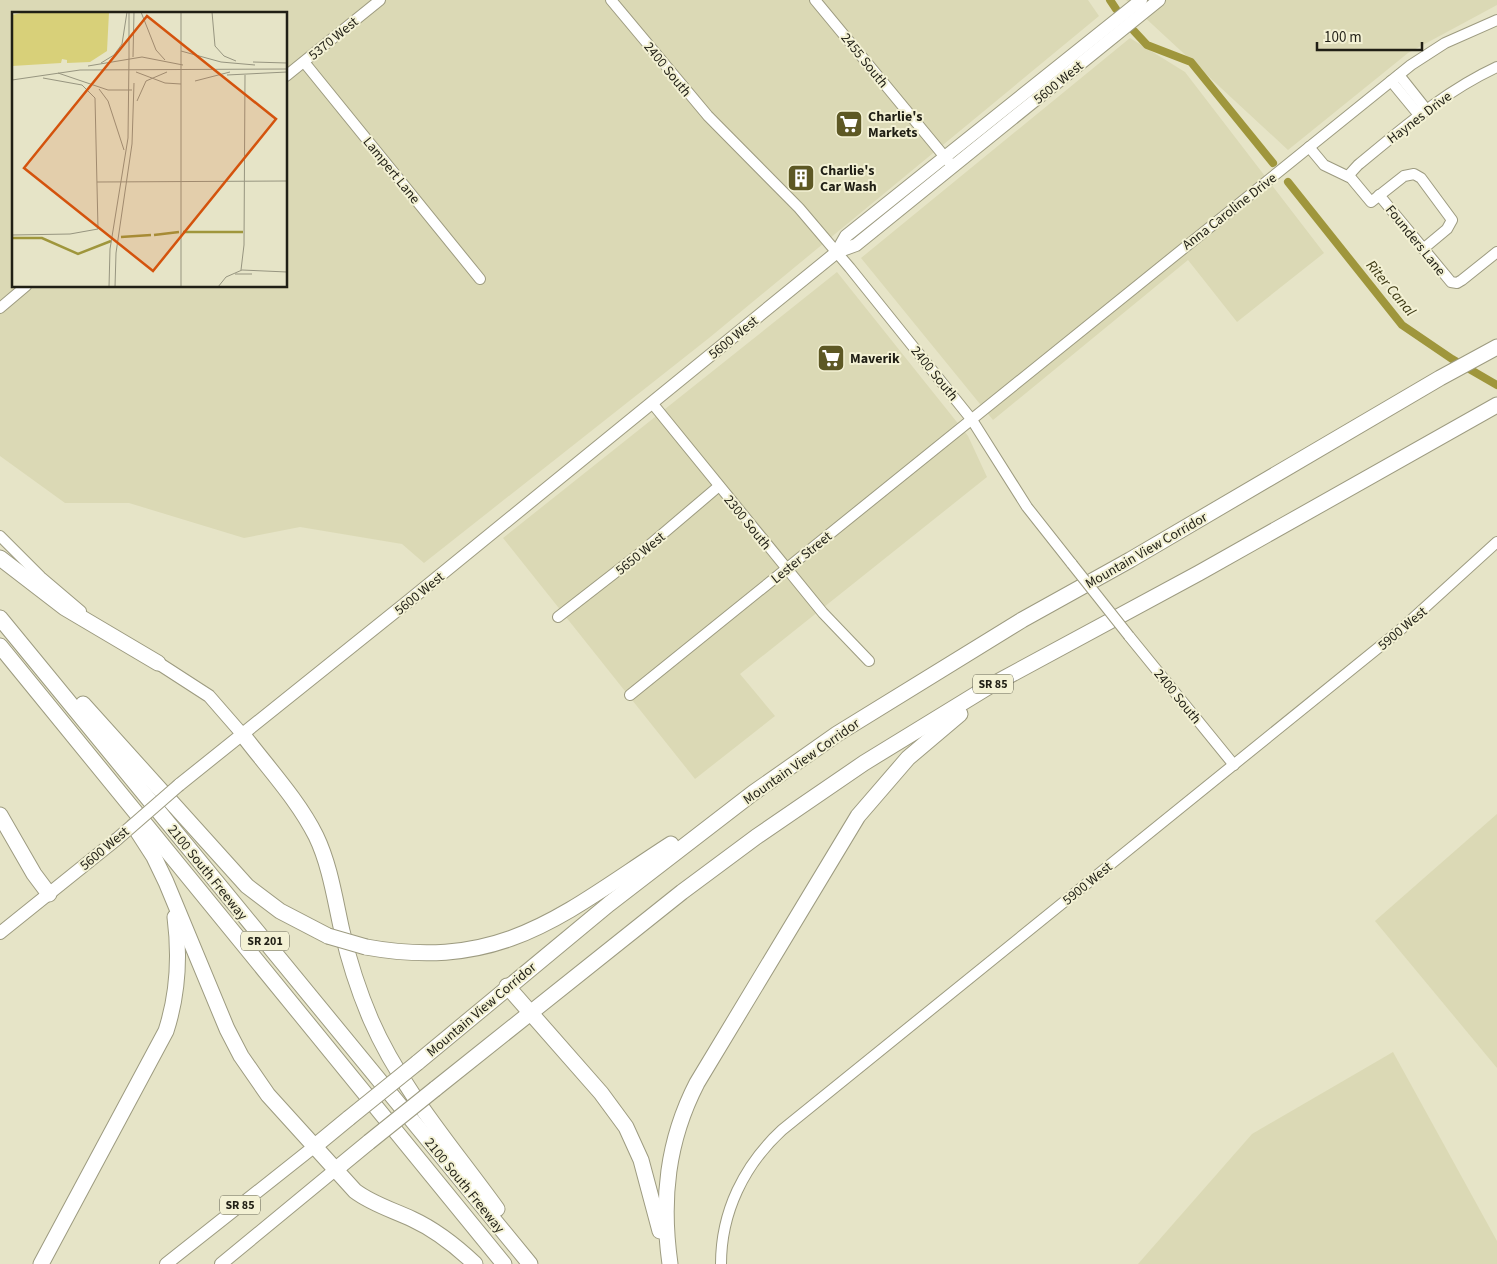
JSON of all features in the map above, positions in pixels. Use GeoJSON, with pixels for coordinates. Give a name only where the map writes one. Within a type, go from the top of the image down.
{"type":"FeatureCollection","features":[{"type":"Feature","properties":{"kind":"highway","name":"Mountain View Corridor"},"geometry":{"type":"LineString","coordinates":[[314,1146],[417,1063],[507,986],[669,856],[753,793],[837,734],[1022,620],[1130,560],[1440,378],[1491,351]]}},
{"type":"Feature","properties":{"kind":"highway","name":"SR 85"},"geometry":{"type":"LineString","coordinates":[[335,1170],[530,1011],[682,892],[823,790],[988,687],[1064,647],[1494,407]]}},
{"type":"Feature","properties":{"kind":"highway"},"geometry":{"type":"LineString","coordinates":[[0,558],[66,608],[158,663]]}},
{"type":"Feature","properties":{"kind":"highway"},"geometry":{"type":"LineString","coordinates":[[0,607],[76,696],[237,876],[280,911],[328,936],[366,947],[395,952],[441,954],[483,947],[535,930],[569,912],[801,755],[837,734]]}},
{"type":"Feature","properties":{"kind":"highway","name":"2100 South Freeway"},"geometry":{"type":"LineString","coordinates":[[0,618],[530,1264]]}},
{"type":"Feature","properties":{"kind":"highway","name":"2100 South Freeway"},"geometry":{"type":"LineString","coordinates":[[0,646],[504,1264]]}},
{"type":"Feature","properties":{"kind":"highway"},"geometry":{"type":"LineString","coordinates":[[670,1264],[666,1227],[666,1181],[675,1139],[684,1110],[697,1083],[842,839],[882,786],[922,744],[969,708],[1064,647]]}},
{"type":"Feature","properties":{"kind":"highway"},"geometry":{"type":"LineString","coordinates":[[0,660],[47,721],[133,825],[154,856],[227,1029],[241,1056],[268,1095],[335,1170],[361,1196],[429,1228],[458,1248],[475,1264]]}},
{"type":"Feature","properties":{"kind":"highway"},"geometry":{"type":"LineString","coordinates":[[243,735],[300,810],[316,837],[360,992],[378,1036],[394,1065],[538,1264]]}},
{"type":"Feature","properties":{"kind":"highway"},"geometry":{"type":"LineString","coordinates":[[0,815],[34,874],[49,894]]}},
{"type":"Feature","properties":{"kind":"highway"},"geometry":{"type":"LineString","coordinates":[[41,1264],[161,1043],[168,1025],[176,994],[178,961],[176,928],[170,894]]}},
{"type":"Feature","properties":{"kind":"highway"},"geometry":{"type":"LineString","coordinates":[[507,986],[601,1093],[626,1127],[644,1166],[670,1264]]}},
{"type":"Feature","properties":{"kind":"main road","name":"5600 West"},"geometry":{"type":"LineString","coordinates":[[0,933],[117,839],[179,785],[837,252],[856,245],[948,162],[1141,0]]}},
{"type":"Feature","properties":{"kind":"main road","name":"5600 West"},"geometry":{"type":"LineString","coordinates":[[948,162],[1159,0]]}},
{"type":"Feature","properties":{"kind":"main road"},"geometry":{"type":"LineString","coordinates":[[158,663],[209,696],[243,735]]}},
{"type":"Feature","properties":{"kind":"main road","name":"Mountain View Corridor"},"geometry":{"type":"LineString","coordinates":[[166,1264],[314,1146]]}},
{"type":"Feature","properties":{"kind":"main road","name":"SR 85"},"geometry":{"type":"LineString","coordinates":[[221,1264],[335,1170]]}},
{"type":"Feature","properties":{"kind":"street","name":"5370 West"},"geometry":{"type":"LineString","coordinates":[[288,74],[380,0]]}},
{"type":"Feature","properties":{"kind":"street","name":"2400 South"},"geometry":{"type":"LineString","coordinates":[[611,0],[708,116],[799,208],[837,252],[972,420],[1027,507],[1234,765]]}},
{"type":"Feature","properties":{"kind":"street","name":"2455 South"},"geometry":{"type":"LineString","coordinates":[[815,0],[948,162]]}},
{"type":"Feature","properties":{"kind":"street","name":"Anna Caroline Drive"},"geometry":{"type":"LineString","coordinates":[[972,420],[1395,78],[1445,43],[1497,20]]}},
{"type":"Feature","properties":{"kind":"street","name":"Lampert Lane"},"geometry":{"type":"LineString","coordinates":[[304,62],[480,279]]}},
{"type":"Feature","properties":{"kind":"street","name":"Haynes Drive"},"geometry":{"type":"LineString","coordinates":[[1348,176],[1358,165],[1423,112],[1461,86],[1497,67]]}},
{"type":"Feature","properties":{"kind":"street"},"geometry":{"type":"LineString","coordinates":[[1395,78],[1423,112]]}},
{"type":"Feature","properties":{"kind":"street","name":"Founders Lane"},"geometry":{"type":"LineString","coordinates":[[1309,147],[1324,165],[1348,176],[1375,198],[1454,283],[1462,280],[1497,252]]}},
{"type":"Feature","properties":{"kind":"street"},"geometry":{"type":"LineString","coordinates":[[1375,198],[1404,176],[1414,174],[1420,178],[1449,213],[1452,222],[1423,249]]}},
{"type":"Feature","properties":{"kind":"street"},"geometry":{"type":"LineString","coordinates":[[0,308],[24,288]]}},
{"type":"Feature","properties":{"kind":"street","name":"2300 South"},"geometry":{"type":"LineString","coordinates":[[652,402],[786,569],[839,631],[869,661]]}},
{"type":"Feature","properties":{"kind":"street","name":"Lester Street"},"geometry":{"type":"LineString","coordinates":[[630,696],[972,420]]}},
{"type":"Feature","properties":{"kind":"street","name":"5650 West"},"geometry":{"type":"LineString","coordinates":[[558,617],[639,554],[719,486]]}},
{"type":"Feature","properties":{"kind":"street"},"geometry":{"type":"LineString","coordinates":[[0,536],[41,577],[74,606],[158,663]]}},
{"type":"Feature","properties":{"kind":"street","name":"5900 West"},"geometry":{"type":"LineString","coordinates":[[721,1264],[721,1252],[728,1213],[752,1164],[771,1140],[1399,631],[1497,542]]}},
{"type":"Feature","properties":{"kind":"shaded area"},"geometry":{"type":"Polygon","coordinates":[[[0,0],[1088,0],[1099,16],[709,338],[424,563],[402,544],[300,527],[244,538],[129,503],[65,503],[0,456],[0,0]]]}},
{"type":"Feature","properties":{"kind":"shaded area"},"geometry":{"type":"Polygon","coordinates":[[[1126,0],[1497,0],[1497,5],[1408,53],[1288,150],[1126,0]]]}},
{"type":"Feature","properties":{"kind":"shaded area"},"geometry":{"type":"Polygon","coordinates":[[[1130,38],[1185,72],[1324,253],[1237,322],[1188,260],[993,420],[861,258],[1130,38]]]}},
{"type":"Feature","properties":{"kind":"shaded area"},"geometry":{"type":"Polygon","coordinates":[[[837,272],[968,436],[987,477],[740,674],[775,716],[695,779],[503,538],[837,272]]]}},
{"type":"Feature","properties":{"kind":"shaded area"},"geometry":{"type":"Polygon","coordinates":[[[1497,814],[1497,1068],[1375,921],[1497,814]]]}},
{"type":"Feature","properties":{"kind":"shaded area"},"geometry":{"type":"Polygon","coordinates":[[[1393,1052],[1497,1241],[1497,1264],[1138,1264],[1252,1134],[1393,1052]]]}},
{"type":"Feature","properties":{"kind":"waterway","name":"Riter Canal"},"geometry":{"type":"LineString","coordinates":[[1110,0],[1116,9]]}},
{"type":"Feature","properties":{"kind":"waterway","name":"Riter Canal"},"geometry":{"type":"LineString","coordinates":[[1134,31],[1147,45],[1191,62],[1273,163]]}},
{"type":"Feature","properties":{"kind":"waterway","name":"Riter Canal"},"geometry":{"type":"LineString","coordinates":[[1288,182],[1402,325],[1452,359],[1497,385]]}},
{"type":"Feature","properties":{"kind":"place","name":"Charlie's Markets"},"geometry":{"type":"Point","coordinates":[849,124]}},
{"type":"Feature","properties":{"kind":"place","name":"Charlie's Car Wash"},"geometry":{"type":"Point","coordinates":[801,178]}},
{"type":"Feature","properties":{"kind":"place","name":"Maverik"},"geometry":{"type":"Point","coordinates":[831,358]}}]}
